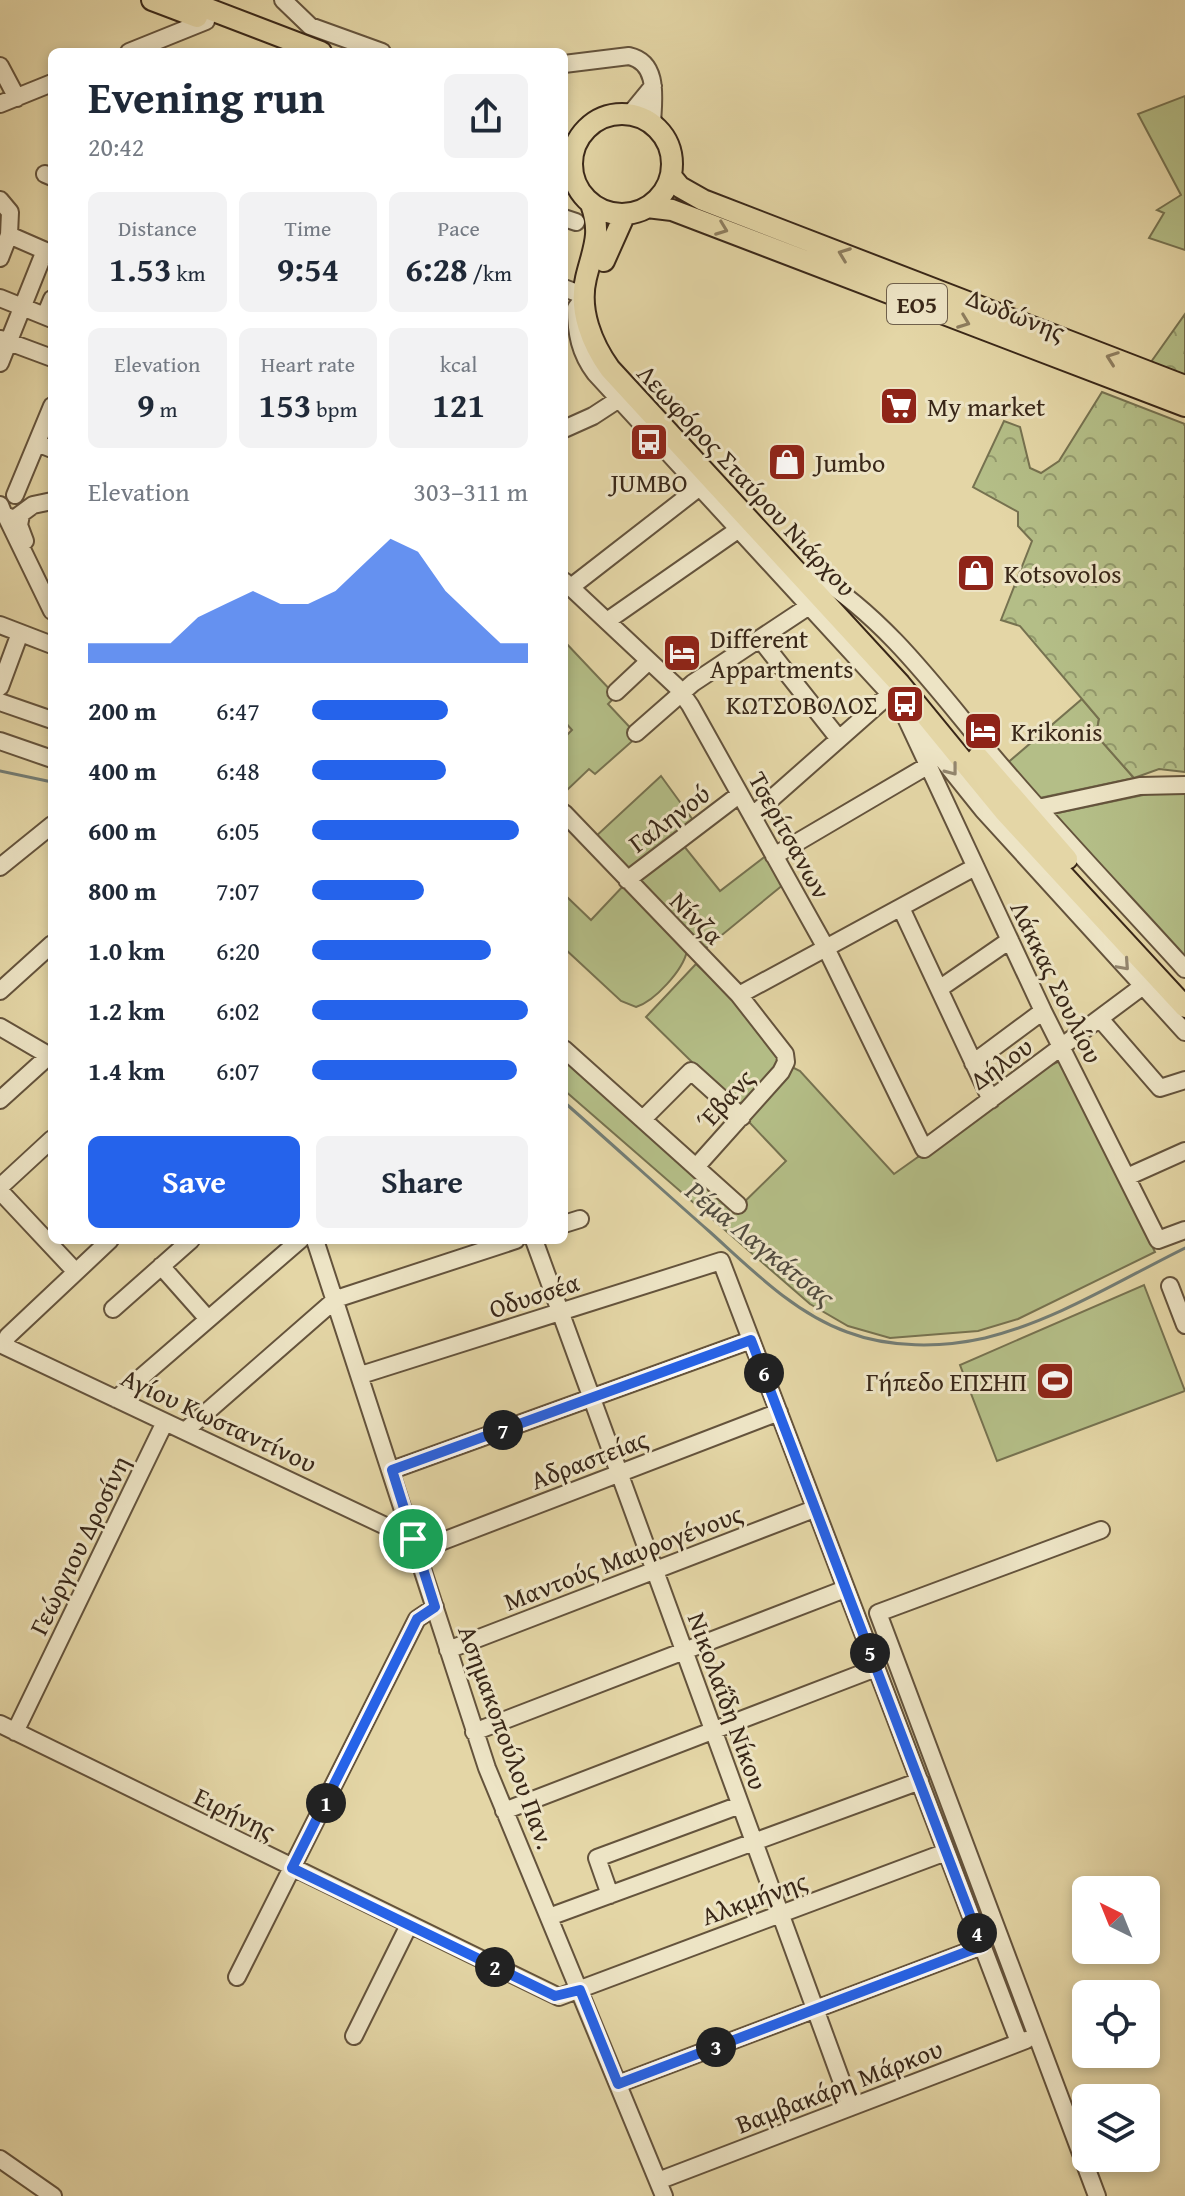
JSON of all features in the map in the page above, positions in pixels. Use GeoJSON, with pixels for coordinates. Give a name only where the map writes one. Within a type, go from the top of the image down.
{"type":"FeatureCollection","features":[{"type":"Feature","properties":{"kind":"main road"},"geometry":{"type":"LineString","coordinates":[[152,0],[274,48]]}},
{"type":"Feature","properties":{"kind":"main road"},"geometry":{"type":"LineString","coordinates":[[185,0],[311,48]]}},
{"type":"Feature","properties":{"kind":"main road"},"geometry":{"type":"LineString","coordinates":[[625,214],[609,213],[591,204],[568,170],[573,136],[605,116],[630,114],[652,124],[669,147],[671,176],[662,194],[647,207]]}},
{"type":"Feature","properties":{"kind":"main road","name":"Δωδώνης"},"geometry":{"type":"LineString","coordinates":[[671,176],[680,187],[703,200],[1185,386]]}},
{"type":"Feature","properties":{"kind":"main road","name":"Λεωφόρος Σταύρου Νιάρχου"},"geometry":{"type":"LineString","coordinates":[[591,204],[598,239],[585,296],[593,341],[610,369],[900,684],[1150,981],[1185,1007]]}},
{"type":"Feature","properties":{"kind":"main road","name":"Δωδώνης"},"geometry":{"type":"LineString","coordinates":[[625,214],[647,207],[672,210],[1185,406]]}},
{"type":"Feature","properties":{"kind":"main road","name":"Λεωφόρος Σταύρου Νιάρχου"},"geometry":{"type":"LineString","coordinates":[[625,214],[612,238],[598,284],[599,320],[610,346],[927,696],[1029,817],[1185,987]]}},
{"type":"Feature","properties":{"kind":"street"},"geometry":{"type":"LineString","coordinates":[[283,0],[310,26],[371,48]]}},
{"type":"Feature","properties":{"kind":"street"},"geometry":{"type":"LineString","coordinates":[[142,48],[206,21]]}},
{"type":"Feature","properties":{"kind":"street"},"geometry":{"type":"LineString","coordinates":[[568,64],[634,57],[647,67],[653,86],[652,124]]}},
{"type":"Feature","properties":{"kind":"street"},"geometry":{"type":"LineString","coordinates":[[0,66],[17,98]]}},
{"type":"Feature","properties":{"kind":"street"},"geometry":{"type":"LineString","coordinates":[[0,104],[48,85]]}},
{"type":"Feature","properties":{"kind":"street"},"geometry":{"type":"LineString","coordinates":[[630,114],[653,86]]}},
{"type":"Feature","properties":{"kind":"street"},"geometry":{"type":"LineString","coordinates":[[0,200],[10,212],[9,235],[0,258]]}},
{"type":"Feature","properties":{"kind":"street"},"geometry":{"type":"LineString","coordinates":[[9,235],[48,251]]}},
{"type":"Feature","properties":{"kind":"street"},"geometry":{"type":"LineString","coordinates":[[0,363],[4,340],[48,256]]}},
{"type":"Feature","properties":{"kind":"street"},"geometry":{"type":"LineString","coordinates":[[568,290],[585,296],[576,308],[581,351],[595,373],[890,694],[983,810],[1150,981],[1185,1032]]}},
{"type":"Feature","properties":{"kind":"street"},"geometry":{"type":"LineString","coordinates":[[0,298],[48,318]]}},
{"type":"Feature","properties":{"kind":"street"},"geometry":{"type":"LineString","coordinates":[[4,340],[48,356]]}},
{"type":"Feature","properties":{"kind":"street"},"geometry":{"type":"LineString","coordinates":[[568,427],[619,399]]}},
{"type":"Feature","properties":{"kind":"street"},"geometry":{"type":"LineString","coordinates":[[8,507],[44,446],[48,426]]}},
{"type":"Feature","properties":{"kind":"street"},"geometry":{"type":"LineString","coordinates":[[568,583],[701,486]]}},
{"type":"Feature","properties":{"kind":"street"},"geometry":{"type":"LineString","coordinates":[[8,507],[48,492]]}},
{"type":"Feature","properties":{"kind":"street"},"geometry":{"type":"LineString","coordinates":[[8,507],[48,502]]}},
{"type":"Feature","properties":{"kind":"street"},"geometry":{"type":"LineString","coordinates":[[8,507],[48,589]]}},
{"type":"Feature","properties":{"kind":"street"},"geometry":{"type":"LineString","coordinates":[[607,621],[739,529]]}},
{"type":"Feature","properties":{"kind":"street"},"geometry":{"type":"LineString","coordinates":[[815,575],[852,600],[898,647],[1038,808],[1185,969]]}},
{"type":"Feature","properties":{"kind":"street","name":"Τσερίτσανων"},"geometry":{"type":"LineString","coordinates":[[568,585],[682,693],[826,948],[924,1149]]}},
{"type":"Feature","properties":{"kind":"street"},"geometry":{"type":"LineString","coordinates":[[636,733],[682,693],[809,606]]}},
{"type":"Feature","properties":{"kind":"street"},"geometry":{"type":"LineString","coordinates":[[0,625],[44,642],[48,615]]}},
{"type":"Feature","properties":{"kind":"street"},"geometry":{"type":"LineString","coordinates":[[0,687],[20,633]]}},
{"type":"Feature","properties":{"kind":"street"},"geometry":{"type":"LineString","coordinates":[[760,639],[839,739]]}},
{"type":"Feature","properties":{"kind":"street"},"geometry":{"type":"LineString","coordinates":[[616,692],[649,661]]}},
{"type":"Feature","properties":{"kind":"street"},"geometry":{"type":"LineString","coordinates":[[752,816],[890,694]]}},
{"type":"Feature","properties":{"kind":"street"},"geometry":{"type":"LineString","coordinates":[[0,702],[48,719]]}},
{"type":"Feature","properties":{"kind":"street","name":"Λάκκας Σουλίου"},"geometry":{"type":"LineString","coordinates":[[906,716],[1043,1011],[1158,1240],[1185,1230]]}},
{"type":"Feature","properties":{"kind":"street"},"geometry":{"type":"LineString","coordinates":[[0,741],[48,758]]}},
{"type":"Feature","properties":{"kind":"street"},"geometry":{"type":"LineString","coordinates":[[774,856],[927,766]]}},
{"type":"Feature","properties":{"kind":"street"},"geometry":{"type":"LineString","coordinates":[[1038,808],[1140,786],[1185,785]]}},
{"type":"Feature","properties":{"kind":"street","name":"Γαληνού"},"geometry":{"type":"LineString","coordinates":[[627,880],[740,794]]}},
{"type":"Feature","properties":{"kind":"street","name":"Νίνζα"},"geometry":{"type":"LineString","coordinates":[[568,817],[739,995],[780,1046],[786,1062]]}},
{"type":"Feature","properties":{"kind":"street"},"geometry":{"type":"LineString","coordinates":[[0,867],[48,828]]}},
{"type":"Feature","properties":{"kind":"street"},"geometry":{"type":"LineString","coordinates":[[739,995],[975,867]]}},
{"type":"Feature","properties":{"kind":"street"},"geometry":{"type":"LineString","coordinates":[[901,908],[991,1100]]}},
{"type":"Feature","properties":{"kind":"street"},"geometry":{"type":"LineString","coordinates":[[939,989],[1010,940]]}},
{"type":"Feature","properties":{"kind":"street"},"geometry":{"type":"LineString","coordinates":[[0,991],[48,948]]}},
{"type":"Feature","properties":{"kind":"street","name":"Δήλου"},"geometry":{"type":"LineString","coordinates":[[924,1149],[1150,981]]}},
{"type":"Feature","properties":{"kind":"street"},"geometry":{"type":"LineString","coordinates":[[973,1063],[1043,1011]]}},
{"type":"Feature","properties":{"kind":"street"},"geometry":{"type":"LineString","coordinates":[[1101,1020],[1160,1088],[1185,1080]]}},
{"type":"Feature","properties":{"kind":"street"},"geometry":{"type":"LineString","coordinates":[[0,1027],[48,1053]]}},
{"type":"Feature","properties":{"kind":"street"},"geometry":{"type":"LineString","coordinates":[[568,1052],[738,1205]]}},
{"type":"Feature","properties":{"kind":"street"},"geometry":{"type":"LineString","coordinates":[[0,1100],[48,1056]]}},
{"type":"Feature","properties":{"kind":"street","name":"Έβανς"},"geometry":{"type":"LineString","coordinates":[[696,1167],[786,1062]]}},
{"type":"Feature","properties":{"kind":"street"},"geometry":{"type":"LineString","coordinates":[[644,1118],[691,1071],[742,1117]]}},
{"type":"Feature","properties":{"kind":"street"},"geometry":{"type":"LineString","coordinates":[[48,1143],[0,1189],[48,1241]]}},
{"type":"Feature","properties":{"kind":"street"},"geometry":{"type":"LineString","coordinates":[[1127,1177],[1185,1151]]}},
{"type":"Feature","properties":{"kind":"street"},"geometry":{"type":"LineString","coordinates":[[50,1244],[76,1272]]}},
{"type":"Feature","properties":{"kind":"street"},"geometry":{"type":"LineString","coordinates":[[2,1345],[106,1244]]}},
{"type":"Feature","properties":{"kind":"street"},"geometry":{"type":"LineString","coordinates":[[113,1309],[185,1244]]}},
{"type":"Feature","properties":{"kind":"street"},"geometry":{"type":"LineString","coordinates":[[116,1399],[295,1244]]}},
{"type":"Feature","properties":{"kind":"street","name":"Ασημακοπούλου Παν."},"geometry":{"type":"LineString","coordinates":[[316,1244],[392,1470],[474,1732],[661,2188]]}},
{"type":"Feature","properties":{"kind":"street"},"geometry":{"type":"LineString","coordinates":[[185,1431],[336,1299],[504,1244]]}},
{"type":"Feature","properties":{"kind":"street","name":"Νικολαΐδη Νίκου"},"geometry":{"type":"LineString","coordinates":[[536,1244],[851,2107]]}},
{"type":"Feature","properties":{"kind":"street","name":"Οδυσσέα"},"geometry":{"type":"LineString","coordinates":[[361,1375],[721,1261],[751,1340]]}},
{"type":"Feature","properties":{"kind":"street"},"geometry":{"type":"LineString","coordinates":[[161,1266],[208,1319]]}},
{"type":"Feature","properties":{"kind":"street"},"geometry":{"type":"LineString","coordinates":[[1170,1286],[1185,1325]]}},
{"type":"Feature","properties":{"kind":"street"},"geometry":{"type":"LineString","coordinates":[[392,1470],[751,1340],[1019,2042]]}},
{"type":"Feature","properties":{"kind":"street","name":"Αγίου Κωσταντίνου"},"geometry":{"type":"LineString","coordinates":[[2,1345],[415,1545]]}},
{"type":"Feature","properties":{"kind":"street","name":"Αδραστείας"},"geometry":{"type":"LineString","coordinates":[[415,1545],[620,1473],[779,1412]]}},
{"type":"Feature","properties":{"kind":"street","name":"Γεώργιου Δροσίνη"},"geometry":{"type":"LineString","coordinates":[[8,1728],[165,1422]]}},
{"type":"Feature","properties":{"kind":"street","name":"Μαντούς Μαυρογένους"},"geometry":{"type":"LineString","coordinates":[[448,1650],[814,1509]]}},
{"type":"Feature","properties":{"kind":"street"},"geometry":{"type":"LineString","coordinates":[[1097,2196],[878,1613],[1101,1530]]}},
{"type":"Feature","properties":{"kind":"street"},"geometry":{"type":"LineString","coordinates":[[474,1732],[845,1589]]}},
{"type":"Feature","properties":{"kind":"street"},"geometry":{"type":"LineString","coordinates":[[237,1977],[417,1619],[435,1607]]}},
{"type":"Feature","properties":{"kind":"street"},"geometry":{"type":"LineString","coordinates":[[504,1811],[876,1668]]}},
{"type":"Feature","properties":{"kind":"street","name":"Ειρήνης"},"geometry":{"type":"LineString","coordinates":[[8,1728],[555,1996],[580,1990]]}},
{"type":"Feature","properties":{"kind":"street"},"geometry":{"type":"LineString","coordinates":[[549,1917],[920,1781]]}},
{"type":"Feature","properties":{"kind":"street"},"geometry":{"type":"LineString","coordinates":[[610,1895],[597,1858],[740,1805]]}},
{"type":"Feature","properties":{"kind":"street","name":"Αλκμήνης"},"geometry":{"type":"LineString","coordinates":[[580,1990],[946,1852]]}},
{"type":"Feature","properties":{"kind":"street"},"geometry":{"type":"LineString","coordinates":[[976,1930],[994,1923]]}},
{"type":"Feature","properties":{"kind":"street"},"geometry":{"type":"LineString","coordinates":[[354,2036],[409,1925]]}},
{"type":"Feature","properties":{"kind":"street"},"geometry":{"type":"LineString","coordinates":[[618,2084],[982,1946]]}},
{"type":"Feature","properties":{"kind":"street","name":"Βαμβακάρη Μάρκου"},"geometry":{"type":"LineString","coordinates":[[661,2188],[851,2107],[1038,2035]]}},
{"type":"Feature","properties":{"kind":"street"},"geometry":{"type":"LineString","coordinates":[[0,2159],[53,2196]]}},
{"type":"Feature","properties":{"kind":"green space"},"geometry":{"type":"Polygon","coordinates":[[[1185,96],[1185,250],[1149,238],[1164,213],[1157,210],[1181,195],[1138,114],[1185,96]]]}},
{"type":"Feature","properties":{"kind":"green space"},"geometry":{"type":"Polygon","coordinates":[[[1185,314],[1185,375],[1151,362],[1185,314]]]}},
{"type":"Feature","properties":{"kind":"green space"},"geometry":{"type":"Polygon","coordinates":[[[1102,392],[1185,424],[1185,772],[1159,769],[1134,778],[1096,735],[1099,719],[1020,626],[1001,620],[1032,541],[1018,526],[1018,512],[973,487],[1004,421],[1020,427],[1030,468],[1041,473],[1059,461],[1102,392]]]}},
{"type":"Feature","properties":{"kind":"green space"},"geometry":{"type":"Polygon","coordinates":[[[568,645],[616,696],[608,704],[638,736],[595,774],[589,769],[568,789],[568,734],[572,730],[568,726],[568,645]]]}},
{"type":"Feature","properties":{"kind":"green space"},"geometry":{"type":"Polygon","coordinates":[[[1082,699],[1099,719],[1096,735],[1134,778],[1035,799],[1005,765],[1082,699]]]}},
{"type":"Feature","properties":{"kind":"green space"},"geometry":{"type":"Polygon","coordinates":[[[661,776],[693,820],[675,835],[720,891],[767,855],[784,884],[700,953],[594,838],[661,776]]]}},
{"type":"Feature","properties":{"kind":"green space"},"geometry":{"type":"Polygon","coordinates":[[[1148,794],[1185,794],[1185,962],[1053,814],[1148,794]]]}},
{"type":"Feature","properties":{"kind":"green space"},"geometry":{"type":"Polygon","coordinates":[[[625,884],[687,951],[667,984],[636,1007],[621,1001],[568,952],[568,898],[591,920],[625,884]]]}},
{"type":"Feature","properties":{"kind":"green space"},"geometry":{"type":"Polygon","coordinates":[[[696,964],[721,987],[782,1058],[742,1111],[646,1017],[696,964]]]}},
{"type":"Feature","properties":{"kind":"green space"},"geometry":{"type":"Polygon","coordinates":[[[568,1058],[735,1211],[786,1161],[748,1121],[790,1066],[800,1071],[894,1174],[1042,1069],[1060,1061],[1155,1252],[1018,1319],[978,1331],[890,1338],[848,1326],[810,1304],[568,1093],[568,1058]]]}},
{"type":"Feature","properties":{"kind":"green space","name":"Γήπεδο ΕΠΣΗΠ"},"geometry":{"type":"Polygon","coordinates":[[[1144,1285],[1185,1391],[997,1461],[960,1365],[1144,1285]]]}},
{"type":"Feature","properties":{"kind":"waterway","name":"Ρέμα Λαγκάτσας"},"geometry":{"type":"LineString","coordinates":[[0,771],[48,781]]}},
{"type":"Feature","properties":{"kind":"waterway","name":"Ρέμα Λαγκάτσας"},"geometry":{"type":"LineString","coordinates":[[568,1106],[791,1302],[828,1324],[880,1341],[915,1345],[951,1344],[1011,1331],[1087,1299],[1185,1248]]}},
{"type":"Feature","properties":{"kind":"place","name":"My market"},"geometry":{"type":"Point","coordinates":[899,406]}},
{"type":"Feature","properties":{"kind":"place","name":"JUMBO"},"geometry":{"type":"Point","coordinates":[649,442]}},
{"type":"Feature","properties":{"kind":"place","name":"Jumbo"},"geometry":{"type":"Point","coordinates":[787,462]}},
{"type":"Feature","properties":{"kind":"place","name":"Kotsovolos"},"geometry":{"type":"Point","coordinates":[976,573]}},
{"type":"Feature","properties":{"kind":"place","name":"Different Appartments"},"geometry":{"type":"Point","coordinates":[682,653]}},
{"type":"Feature","properties":{"kind":"place","name":"ΚΩΤΣΟΒΟΛΟΣ"},"geometry":{"type":"Point","coordinates":[905,704]}},
{"type":"Feature","properties":{"kind":"place","name":"Krikonis"},"geometry":{"type":"Point","coordinates":[983,731]}},
{"type":"Feature","properties":{"kind":"place","name":"Γήπεδο ΕΠΣΗΠ"},"geometry":{"type":"Point","coordinates":[1055,1381]}},
{"type":"Feature","properties":{"kind":"route"},"geometry":{"type":"LineString","coordinates":[[751,1340],[982,1946],[618,2084],[580,1990],[564,1997],[555,1996],[292,1868],[417,1619],[424,1611],[435,1607],[413,1539],[392,1470],[751,1340]]}}]}
